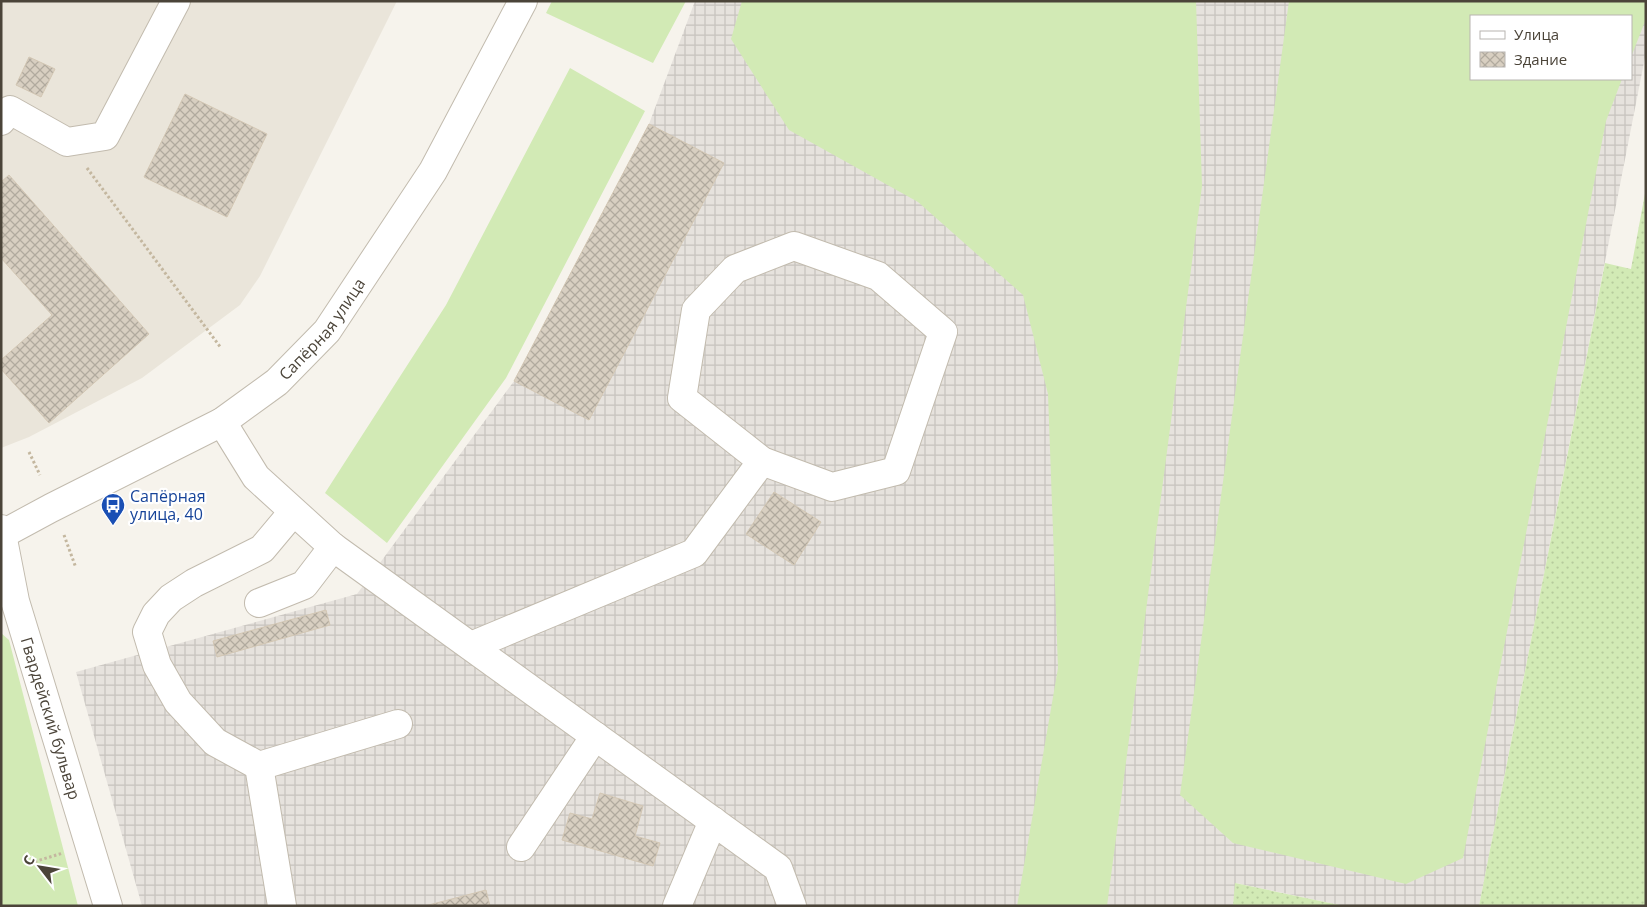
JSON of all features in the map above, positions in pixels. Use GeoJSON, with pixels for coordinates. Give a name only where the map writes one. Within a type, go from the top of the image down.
{"type":"FeatureCollection","features":[{"type":"Feature","properties":{"kind":"street"},"geometry":{"type":"LineString","coordinates":[[4,109],[67,142],[105,136],[176,1]]}},
{"type":"Feature","properties":{"kind":"street","name":"Сапёрная улица"},"geometry":{"type":"LineString","coordinates":[[2,533],[222,422],[277,382],[327,331],[433,170],[523,1]]}},
{"type":"Feature","properties":{"kind":"street"},"geometry":{"type":"LineString","coordinates":[[794,246],[878,276],[943,332],[896,472],[832,486],[762,461],[682,398],[696,310],[735,269],[794,246]]}},
{"type":"Feature","properties":{"kind":"street"},"geometry":{"type":"LineString","coordinates":[[222,422],[256,477],[333,547],[778,868],[792,906]]}},
{"type":"Feature","properties":{"kind":"street"},"geometry":{"type":"LineString","coordinates":[[471,646],[694,553],[762,461]]}},
{"type":"Feature","properties":{"kind":"street"},"geometry":{"type":"LineString","coordinates":[[293,512],[262,549],[194,582],[171,598],[156,614],[147,632],[157,665],[178,702],[214,742],[259,766],[398,724]]}},
{"type":"Feature","properties":{"kind":"street","name":"Гвардейский бульвар"},"geometry":{"type":"LineString","coordinates":[[2,533],[15,601],[108,906]]}},
{"type":"Feature","properties":{"kind":"street"},"geometry":{"type":"LineString","coordinates":[[260,603],[304,585],[333,547]]}},
{"type":"Feature","properties":{"kind":"street"},"geometry":{"type":"LineString","coordinates":[[522,847],[595,736]]}},
{"type":"Feature","properties":{"kind":"street"},"geometry":{"type":"LineString","coordinates":[[259,766],[282,906]]}},
{"type":"Feature","properties":{"kind":"street"},"geometry":{"type":"LineString","coordinates":[[677,906],[713,821]]}},
{"type":"Feature","properties":{"kind":"path"},"geometry":{"type":"LineString","coordinates":[[67,142],[221,348]]}},
{"type":"Feature","properties":{"kind":"path"},"geometry":{"type":"LineString","coordinates":[[28,452],[40,475]]}},
{"type":"Feature","properties":{"kind":"path"},"geometry":{"type":"LineString","coordinates":[[64,535],[76,568]]}},
{"type":"Feature","properties":{"kind":"shaded area"},"geometry":{"type":"Polygon","coordinates":[[[1,1],[397,1],[260,276],[240,305],[142,378],[29,437],[1,448],[1,1]]]}},
{"type":"Feature","properties":{"kind":"shaded area"},"geometry":{"type":"Polygon","coordinates":[[[695,1],[1646,1],[1646,52],[1479,906],[1344,906],[1236,883],[1233,906],[142,906],[76,672],[357,594],[514,381],[649,124],[695,1]]]}},
{"type":"Feature","properties":{"kind":"green space"},"geometry":{"type":"Polygon","coordinates":[[[552,1],[686,1],[653,63],[546,13],[552,1]]]}},
{"type":"Feature","properties":{"kind":"green space"},"geometry":{"type":"Polygon","coordinates":[[[742,1],[1196,1],[1202,186],[1107,906],[1017,906],[1058,668],[1048,394],[1023,295],[918,202],[789,130],[731,39],[742,1]]]}},
{"type":"Feature","properties":{"kind":"green space"},"geometry":{"type":"Polygon","coordinates":[[[1289,1],[1646,1],[1646,19],[1632,54],[1632,15],[1470,15],[1470,80],[1622,80],[1606,121],[1463,858],[1406,884],[1233,843],[1180,795],[1289,1]]]}},
{"type":"Feature","properties":{"kind":"green space"},"geometry":{"type":"Polygon","coordinates":[[[570,68],[645,111],[506,378],[387,543],[325,493],[446,305],[570,68]]]}},
{"type":"Feature","properties":{"kind":"green space"},"geometry":{"type":"Polygon","coordinates":[[[1646,188],[1646,906],[1479,906],[1605,263],[1631,269],[1646,188]]]}},
{"type":"Feature","properties":{"kind":"green space"},"geometry":{"type":"Polygon","coordinates":[[[1,633],[9,640],[78,906],[1,906],[1,633]]]}},
{"type":"Feature","properties":{"kind":"green space"},"geometry":{"type":"Polygon","coordinates":[[[1235,883],[1344,906],[1233,906],[1235,883]]]}},
{"type":"Feature","properties":{"kind":"building"},"geometry":{"type":"Polygon","coordinates":[[[29,57],[55,69],[41,97],[16,85],[29,57]]]}},
{"type":"Feature","properties":{"kind":"building"},"geometry":{"type":"Polygon","coordinates":[[[185,94],[267,134],[227,217],[144,177],[185,94]]]}},
{"type":"Feature","properties":{"kind":"building"},"geometry":{"type":"Polygon","coordinates":[[[649,124],[724,163],[589,420],[514,381],[649,124]]]}},
{"type":"Feature","properties":{"kind":"building"},"geometry":{"type":"Polygon","coordinates":[[[9,175],[149,334],[49,423],[1,369],[1,360],[52,315],[1,258],[1,182],[9,175]]]}},
{"type":"Feature","properties":{"kind":"building"},"geometry":{"type":"Polygon","coordinates":[[[774,492],[821,522],[794,565],[746,534],[774,492]]]}},
{"type":"Feature","properties":{"kind":"building"},"geometry":{"type":"Polygon","coordinates":[[[326,610],[330,625],[217,657],[213,641],[326,610]]]}},
{"type":"Feature","properties":{"kind":"building"},"geometry":{"type":"Polygon","coordinates":[[[600,793],[643,806],[635,836],[660,843],[653,866],[562,840],[570,813],[592,819],[600,793]]]}},
{"type":"Feature","properties":{"kind":"building"},"geometry":{"type":"Polygon","coordinates":[[[486,890],[490,906],[425,906],[486,890]]]}},
{"type":"Feature","properties":{"kind":"place","name":"Сапёрная улица, 40"},"geometry":{"type":"Point","coordinates":[113,526]}}]}
